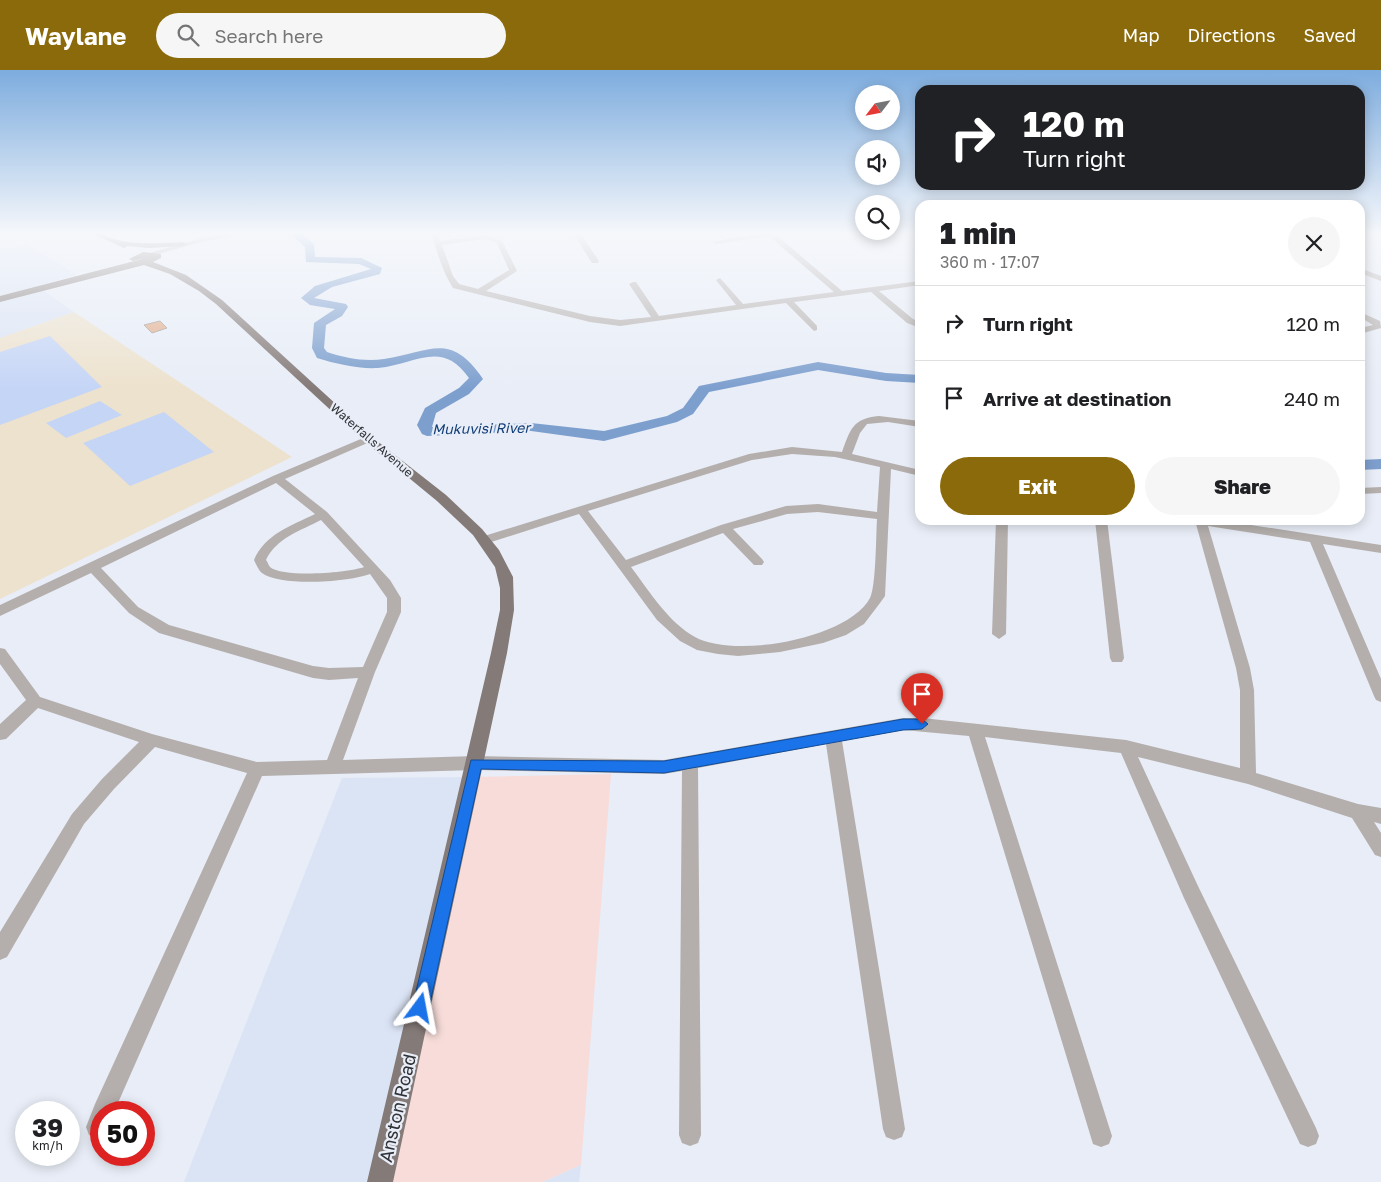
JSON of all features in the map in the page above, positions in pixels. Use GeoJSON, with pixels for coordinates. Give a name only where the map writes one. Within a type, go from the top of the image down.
{"type":"FeatureCollection","features":[{"type":"Feature","properties":{"kind":"main road"},"geometry":{"type":"LineString","coordinates":[[0,298],[49,285]]}},
{"type":"Feature","properties":{"kind":"main road","name":"Waterfalls Avenue"},"geometry":{"type":"LineString","coordinates":[[195,285],[213,297],[368,438],[485,540],[502,567],[507,592],[499,653]]}},
{"type":"Feature","properties":{"kind":"main road","name":"Anston Road"},"geometry":{"type":"LineString","coordinates":[[380,1182],[476,764],[499,653]]}},
{"type":"Feature","properties":{"kind":"street"},"geometry":{"type":"LineString","coordinates":[[455,285],[597,320],[625,323],[905,285]]}},
{"type":"Feature","properties":{"kind":"street"},"geometry":{"type":"LineString","coordinates":[[480,292],[491,285]]}},
{"type":"Feature","properties":{"kind":"street"},"geometry":{"type":"LineString","coordinates":[[634,285],[656,318]]}},
{"type":"Feature","properties":{"kind":"street"},"geometry":{"type":"LineString","coordinates":[[724,285],[741,307]]}},
{"type":"Feature","properties":{"kind":"street"},"geometry":{"type":"LineString","coordinates":[[830,285],[840,293]]}},
{"type":"Feature","properties":{"kind":"street"},"geometry":{"type":"LineString","coordinates":[[872,289],[910,321],[915,323]]}},
{"type":"Feature","properties":{"kind":"street"},"geometry":{"type":"LineString","coordinates":[[788,300],[814,328]]}},
{"type":"Feature","properties":{"kind":"street"},"geometry":{"type":"LineString","coordinates":[[1365,317],[1379,324],[1365,330]]}},
{"type":"Feature","properties":{"kind":"street"},"geometry":{"type":"LineString","coordinates":[[846,456],[860,425],[868,420],[881,418],[915,423]]}},
{"type":"Feature","properties":{"kind":"street"},"geometry":{"type":"LineString","coordinates":[[0,611],[277,478],[368,438]]}},
{"type":"Feature","properties":{"kind":"street"},"geometry":{"type":"LineString","coordinates":[[485,540],[582,511],[763,452],[793,449],[846,456],[915,472]]}},
{"type":"Feature","properties":{"kind":"street"},"geometry":{"type":"LineString","coordinates":[[582,511],[672,629],[700,645],[720,650],[745,650],[812,641],[856,622],[871,607],[878,596],[886,465]]}},
{"type":"Feature","properties":{"kind":"street"},"geometry":{"type":"LineString","coordinates":[[277,478],[323,515],[385,583],[394,598],[394,612],[368,672],[332,767]]}},
{"type":"Feature","properties":{"kind":"street"},"geometry":{"type":"LineString","coordinates":[[1365,490],[1381,490]]}},
{"type":"Feature","properties":{"kind":"street"},"geometry":{"type":"LineString","coordinates":[[623,566],[725,528],[770,514],[802,508],[882,516]]}},
{"type":"Feature","properties":{"kind":"street"},"geometry":{"type":"LineString","coordinates":[[323,515],[286,535],[262,551],[260,560],[266,570],[276,574],[333,578],[352,576],[372,569]]}},
{"type":"Feature","properties":{"kind":"street"},"geometry":{"type":"LineString","coordinates":[[999,634],[1002,525]]}},
{"type":"Feature","properties":{"kind":"street"},"geometry":{"type":"LineString","coordinates":[[1102,525],[1117,658]]}},
{"type":"Feature","properties":{"kind":"street"},"geometry":{"type":"LineString","coordinates":[[1199,525],[1246,683],[1248,777]]}},
{"type":"Feature","properties":{"kind":"street"},"geometry":{"type":"LineString","coordinates":[[1222,525],[1316,541],[1381,549]]}},
{"type":"Feature","properties":{"kind":"street"},"geometry":{"type":"LineString","coordinates":[[725,528],[758,562]]}},
{"type":"Feature","properties":{"kind":"street"},"geometry":{"type":"LineString","coordinates":[[1316,541],[1381,696]]}},
{"type":"Feature","properties":{"kind":"street"},"geometry":{"type":"LineString","coordinates":[[93,567],[116,594],[143,620],[164,629],[312,672],[329,674],[368,672]]}},
{"type":"Feature","properties":{"kind":"street"},"geometry":{"type":"LineString","coordinates":[[0,652],[35,701],[152,740],[258,769],[476,764],[664,767],[690,764],[903,724],[922,724],[1126,747],[1248,777],[1358,812],[1381,816]]}},
{"type":"Feature","properties":{"kind":"street"},"geometry":{"type":"LineString","coordinates":[[0,734],[35,701]]}},
{"type":"Feature","properties":{"kind":"street"},"geometry":{"type":"LineString","coordinates":[[975,730],[1101,1136]]}},
{"type":"Feature","properties":{"kind":"street"},"geometry":{"type":"LineString","coordinates":[[833,737],[894,1130]]}},
{"type":"Feature","properties":{"kind":"street"},"geometry":{"type":"LineString","coordinates":[[0,950],[78,819],[108,784],[152,740]]}},
{"type":"Feature","properties":{"kind":"street"},"geometry":{"type":"LineString","coordinates":[[1126,747],[1191,892],[1308,1136]]}},
{"type":"Feature","properties":{"kind":"street"},"geometry":{"type":"LineString","coordinates":[[690,764],[690,1135]]}},
{"type":"Feature","properties":{"kind":"street"},"geometry":{"type":"LineString","coordinates":[[109,1101],[258,769]]}},
{"type":"Feature","properties":{"kind":"street"},"geometry":{"type":"LineString","coordinates":[[1358,812],[1381,850]]}},
{"type":"Feature","properties":{"kind":"shaded area"},"geometry":{"type":"Polygon","coordinates":[[[0,285],[41,285],[37,286],[74,312],[0,338],[0,285]]]}},
{"type":"Feature","properties":{"kind":"shaded area"},"geometry":{"type":"Polygon","coordinates":[[[74,312],[292,457],[0,599],[0,338],[74,312]]]}},
{"type":"Feature","properties":{"kind":"shaded area"},"geometry":{"type":"Polygon","coordinates":[[[50,336],[102,387],[0,425],[0,352],[50,336]]]}},
{"type":"Feature","properties":{"kind":"shaded area"},"geometry":{"type":"Polygon","coordinates":[[[100,401],[122,415],[66,438],[46,423],[100,401]]]}},
{"type":"Feature","properties":{"kind":"shaded area"},"geometry":{"type":"Polygon","coordinates":[[[164,412],[214,452],[130,486],[83,443],[164,412]]]}},
{"type":"Feature","properties":{"kind":"shaded area"},"geometry":{"type":"Polygon","coordinates":[[[611,774],[581,1165],[543,1182],[391,1182],[475,777],[611,774]]]}},
{"type":"Feature","properties":{"kind":"shaded area"},"geometry":{"type":"Polygon","coordinates":[[[475,777],[391,1182],[184,1182],[342,778],[475,777]]]}},
{"type":"Feature","properties":{"kind":"shaded area"},"geometry":{"type":"Polygon","coordinates":[[[581,1165],[579,1182],[543,1182],[581,1165]]]}},
{"type":"Feature","properties":{"kind":"building"},"geometry":{"type":"Polygon","coordinates":[[[160,321],[167,328],[152,333],[144,325],[160,321]]]}},
{"type":"Feature","properties":{"kind":"waterway","name":"Mukuvisi River"},"geometry":{"type":"LineString","coordinates":[[328,285],[319,288],[307,298],[310,301],[342,307],[338,313],[320,323],[318,348],[322,355],[360,364],[368,364],[384,363],[435,352],[446,353],[456,357],[466,365],[476,379],[464,391],[430,411],[424,425],[427,431],[531,427],[604,436],[672,419],[688,411],[704,389],[818,366],[886,377],[915,379]]}},
{"type":"Feature","properties":{"kind":"waterway","name":"Mukuvisi River"},"geometry":{"type":"LineString","coordinates":[[1365,465],[1381,464]]}},
{"type":"Feature","properties":{"kind":"route"},"geometry":{"type":"LineString","coordinates":[[420,1008],[476,764],[664,767],[690,764],[903,724],[922,724]]}}]}
